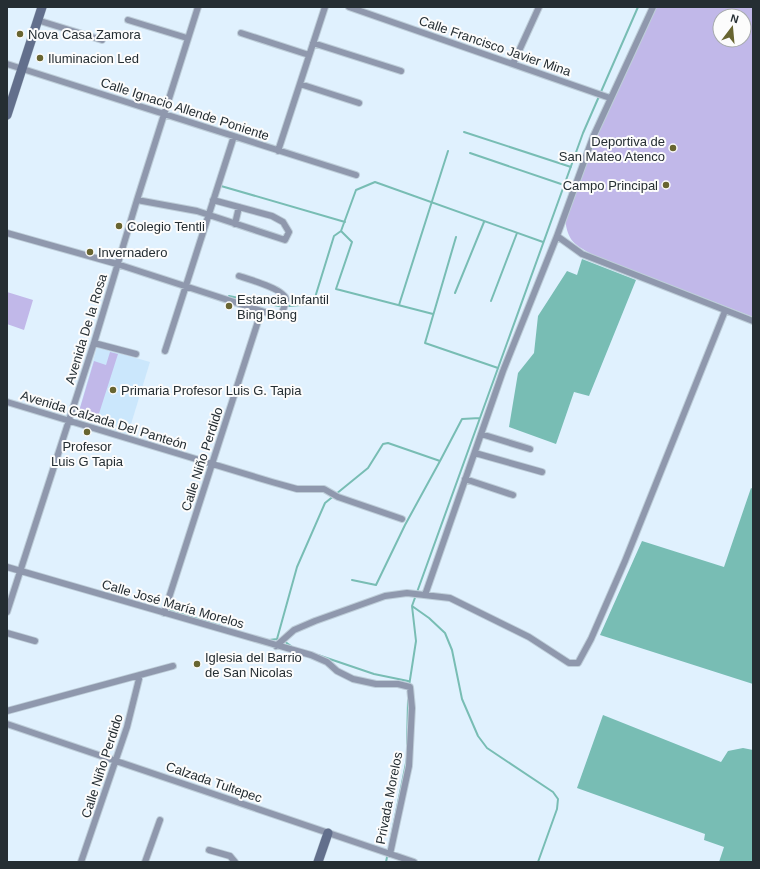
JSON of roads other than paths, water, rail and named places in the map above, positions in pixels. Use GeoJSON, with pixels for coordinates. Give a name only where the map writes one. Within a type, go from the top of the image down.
{"type":"FeatureCollection","features":[{"type":"Feature","properties":{"kind":"main road"},"geometry":{"type":"LineString","coordinates":[[7,115],[42,7]]}},
{"type":"Feature","properties":{"kind":"main road"},"geometry":{"type":"LineString","coordinates":[[318,862],[328,833]]}},
{"type":"Feature","properties":{"kind":"street","name":"Avenida De la Rosa"},"geometry":{"type":"LineString","coordinates":[[7,612],[94,343],[117,264],[198,7]]}},
{"type":"Feature","properties":{"kind":"street"},"geometry":{"type":"LineString","coordinates":[[278,151],[325,7]]}},
{"type":"Feature","properties":{"kind":"street","name":"Calle Francisco Javier Mina"},"geometry":{"type":"LineString","coordinates":[[350,7],[607,97]]}},
{"type":"Feature","properties":{"kind":"street"},"geometry":{"type":"LineString","coordinates":[[513,64],[539,7]]}},
{"type":"Feature","properties":{"kind":"street"},"geometry":{"type":"LineString","coordinates":[[422,595],[475,453],[503,371],[557,236],[607,97],[653,7]]}},
{"type":"Feature","properties":{"kind":"street"},"geometry":{"type":"LineString","coordinates":[[38,20],[102,40]]}},
{"type":"Feature","properties":{"kind":"street"},"geometry":{"type":"LineString","coordinates":[[128,20],[187,38]]}},
{"type":"Feature","properties":{"kind":"street"},"geometry":{"type":"LineString","coordinates":[[241,33],[309,55]]}},
{"type":"Feature","properties":{"kind":"street"},"geometry":{"type":"LineString","coordinates":[[313,43],[401,71]]}},
{"type":"Feature","properties":{"kind":"street","name":"Calle Ignacio Allende Poniente"},"geometry":{"type":"LineString","coordinates":[[7,64],[356,175]]}},
{"type":"Feature","properties":{"kind":"street"},"geometry":{"type":"LineString","coordinates":[[300,84],[359,103]]}},
{"type":"Feature","properties":{"kind":"street"},"geometry":{"type":"LineString","coordinates":[[165,351],[234,136]]}},
{"type":"Feature","properties":{"kind":"street"},"geometry":{"type":"LineString","coordinates":[[137,200],[180,207],[285,240],[288,232],[283,222],[272,216],[213,200]]}},
{"type":"Feature","properties":{"kind":"street"},"geometry":{"type":"LineString","coordinates":[[235,224],[239,207]]}},
{"type":"Feature","properties":{"kind":"street"},"geometry":{"type":"LineString","coordinates":[[7,233],[117,264],[280,317],[286,298],[276,290],[239,276]]}},
{"type":"Feature","properties":{"kind":"street"},"geometry":{"type":"LineString","coordinates":[[557,236],[582,254],[753,321]]}},
{"type":"Feature","properties":{"kind":"street"},"geometry":{"type":"LineString","coordinates":[[276,646],[294,630],[315,621],[385,596],[407,593],[442,596],[462,604],[529,637],[569,663],[576,664],[579,662],[594,632],[625,560],[725,311]]}},
{"type":"Feature","properties":{"kind":"street","name":"Calle Niño Perdido"},"geometry":{"type":"LineString","coordinates":[[164,613],[261,312]]}},
{"type":"Feature","properties":{"kind":"street"},"geometry":{"type":"LineString","coordinates":[[94,343],[136,354]]}},
{"type":"Feature","properties":{"kind":"street","name":"Avenida Calzada Del Panteón"},"geometry":{"type":"LineString","coordinates":[[7,402],[297,489],[320,489],[329,491],[338,497],[402,519]]}},
{"type":"Feature","properties":{"kind":"street"},"geometry":{"type":"LineString","coordinates":[[481,434],[530,449]]}},
{"type":"Feature","properties":{"kind":"street"},"geometry":{"type":"LineString","coordinates":[[475,453],[542,472]]}},
{"type":"Feature","properties":{"kind":"street"},"geometry":{"type":"LineString","coordinates":[[465,479],[513,495]]}},
{"type":"Feature","properties":{"kind":"street","name":"Calle José María Morelos"},"geometry":{"type":"LineString","coordinates":[[7,567],[316,657],[332,666]]}},
{"type":"Feature","properties":{"kind":"street"},"geometry":{"type":"LineString","coordinates":[[7,633],[35,641]]}},
{"type":"Feature","properties":{"kind":"street"},"geometry":{"type":"LineString","coordinates":[[7,711],[173,666]]}},
{"type":"Feature","properties":{"kind":"street","name":"Privada Morelos"},"geometry":{"type":"LineString","coordinates":[[332,666],[337,671],[353,679],[376,684],[398,684],[411,688],[409,766],[390,854]]}},
{"type":"Feature","properties":{"kind":"street","name":"Calle Niño Perdido"},"geometry":{"type":"LineString","coordinates":[[81,862],[127,727],[140,675]]}},
{"type":"Feature","properties":{"kind":"street","name":"Calzada Tultepec"},"geometry":{"type":"LineString","coordinates":[[7,724],[414,862]]}},
{"type":"Feature","properties":{"kind":"street"},"geometry":{"type":"LineString","coordinates":[[145,862],[160,820]]}},
{"type":"Feature","properties":{"kind":"street"},"geometry":{"type":"LineString","coordinates":[[209,850],[230,856],[235,862]]}},
{"type":"Feature","properties":{"kind":"waterway"},"geometry":{"type":"LineString","coordinates":[[409,686],[416,641],[412,606],[583,133],[638,7]]}},
{"type":"Feature","properties":{"kind":"waterway"},"geometry":{"type":"LineString","coordinates":[[464,132],[571,167]]}},
{"type":"Feature","properties":{"kind":"waterway"},"geometry":{"type":"LineString","coordinates":[[399,305],[448,151]]}},
{"type":"Feature","properties":{"kind":"waterway"},"geometry":{"type":"LineString","coordinates":[[470,153],[564,185]]}},
{"type":"Feature","properties":{"kind":"waterway"},"geometry":{"type":"LineString","coordinates":[[289,306],[313,304],[334,236],[341,231],[356,190],[375,182],[543,242]]}},
{"type":"Feature","properties":{"kind":"waterway"},"geometry":{"type":"LineString","coordinates":[[221,186],[345,222]]}},
{"type":"Feature","properties":{"kind":"waterway"},"geometry":{"type":"LineString","coordinates":[[455,293],[484,222]]}},
{"type":"Feature","properties":{"kind":"waterway"},"geometry":{"type":"LineString","coordinates":[[341,231],[352,242],[336,289],[433,314]]}},
{"type":"Feature","properties":{"kind":"waterway"},"geometry":{"type":"LineString","coordinates":[[491,301],[517,233]]}},
{"type":"Feature","properties":{"kind":"waterway"},"geometry":{"type":"LineString","coordinates":[[456,237],[425,343],[498,368]]}},
{"type":"Feature","properties":{"kind":"waterway"},"geometry":{"type":"LineString","coordinates":[[229,296],[279,306]]}},
{"type":"Feature","properties":{"kind":"waterway"},"geometry":{"type":"LineString","coordinates":[[269,640],[277,639],[297,567],[325,503],[368,468],[383,444],[388,443],[440,461],[462,419],[480,418]]}},
{"type":"Feature","properties":{"kind":"waterway"},"geometry":{"type":"LineString","coordinates":[[352,580],[376,585],[405,525],[440,461]]}},
{"type":"Feature","properties":{"kind":"waterway"},"geometry":{"type":"LineString","coordinates":[[412,606],[429,618],[445,633],[452,650],[462,699],[478,736],[487,748],[553,792],[558,799],[557,809],[538,862]]}},
{"type":"Feature","properties":{"kind":"waterway"},"geometry":{"type":"LineString","coordinates":[[169,610],[221,626]]}},
{"type":"Feature","properties":{"kind":"waterway"},"geometry":{"type":"LineString","coordinates":[[284,641],[291,646]]}},
{"type":"Feature","properties":{"kind":"waterway"},"geometry":{"type":"LineString","coordinates":[[318,655],[374,674],[408,681]]}},
{"type":"Feature","properties":{"kind":"waterway"},"geometry":{"type":"LineString","coordinates":[[407,744],[408,700]]}},
{"type":"Feature","properties":{"kind":"waterway"},"geometry":{"type":"LineString","coordinates":[[386,862],[407,758]]}},
{"type":"Feature","properties":{"kind":"place","name":"Nova Casa Zamora"},"geometry":{"type":"Point","coordinates":[20,34]}},
{"type":"Feature","properties":{"kind":"place","name":"Iluminacion Led"},"geometry":{"type":"Point","coordinates":[40,58]}},
{"type":"Feature","properties":{"kind":"place","name":"Deportiva de San Mateo Atenco"},"geometry":{"type":"Point","coordinates":[673,148]}},
{"type":"Feature","properties":{"kind":"place","name":"Campo Principal"},"geometry":{"type":"Point","coordinates":[666,185]}},
{"type":"Feature","properties":{"kind":"place","name":"Colegio Tentli"},"geometry":{"type":"Point","coordinates":[119,226]}},
{"type":"Feature","properties":{"kind":"place","name":"Invernadero"},"geometry":{"type":"Point","coordinates":[90,252]}},
{"type":"Feature","properties":{"kind":"place","name":"Estancia Infantil Bing Bong"},"geometry":{"type":"Point","coordinates":[229,306]}},
{"type":"Feature","properties":{"kind":"place","name":"Primaria Profesor Luis G. Tapia"},"geometry":{"type":"Point","coordinates":[113,390]}},
{"type":"Feature","properties":{"kind":"place","name":"Profesor Luis G Tapia"},"geometry":{"type":"Point","coordinates":[87,432]}},
{"type":"Feature","properties":{"kind":"place","name":"Iglesia del Barrio de San Nicolas"},"geometry":{"type":"Point","coordinates":[197,664]}}]}
